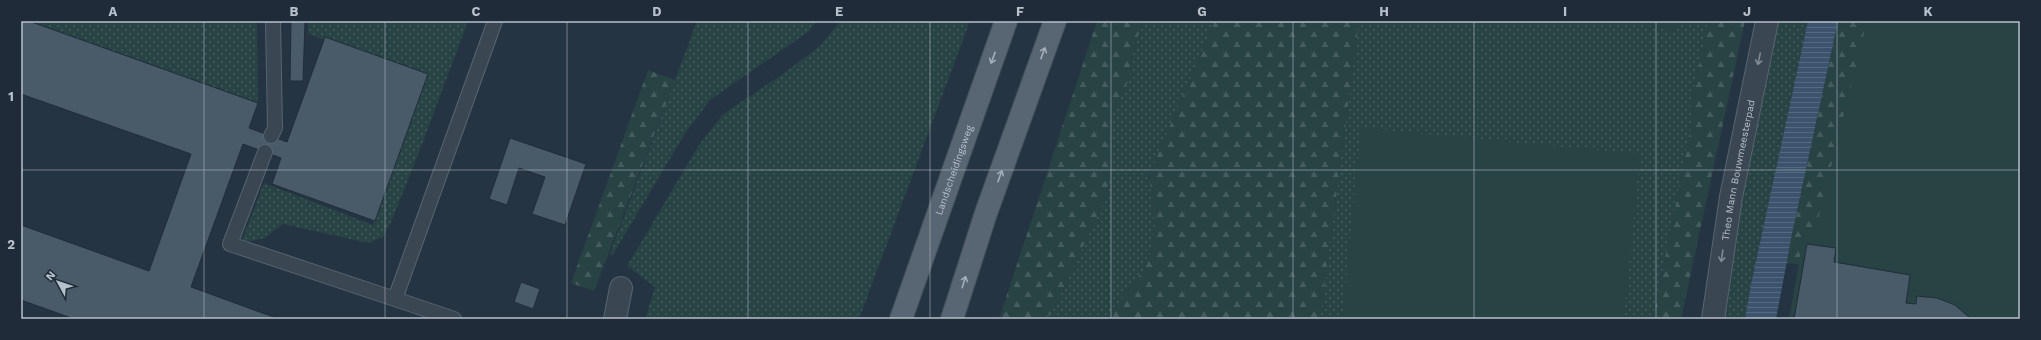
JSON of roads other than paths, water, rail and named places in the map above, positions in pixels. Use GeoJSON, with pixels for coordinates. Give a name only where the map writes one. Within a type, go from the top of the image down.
{"type":"FeatureCollection","features":[{"type":"Feature","properties":{"kind":"main road","name":"Landscheidingsweg"},"geometry":{"type":"LineString","coordinates":[[901,319],[942,199],[1006,21]]}},
{"type":"Feature","properties":{"kind":"main road"},"geometry":{"type":"LineString","coordinates":[[952,319],[986,213],[1055,21]]}},
{"type":"Feature","properties":{"kind":"main road"},"geometry":{"type":"LineString","coordinates":[[886,319],[942,199]]}},
{"type":"Feature","properties":{"kind":"street","name":"Theo Mann Bouwmeesterpad"},"geometry":{"type":"LineString","coordinates":[[1713,319],[1731,197],[1767,21]]}},
{"type":"Feature","properties":{"kind":"street"},"geometry":{"type":"LineString","coordinates":[[615,319],[621,288]]}},
{"type":"Feature","properties":{"kind":"lane"},"geometry":{"type":"LineString","coordinates":[[271,136],[274,128],[273,21]]}},
{"type":"Feature","properties":{"kind":"lane"},"geometry":{"type":"LineString","coordinates":[[395,299],[495,21]]}},
{"type":"Feature","properties":{"kind":"lane"},"geometry":{"type":"LineString","coordinates":[[265,152],[230,244],[454,319]]}},
{"type":"Feature","properties":{"kind":"water"},"geometry":{"type":"Polygon","coordinates":[[[1808,21],[1838,21],[1792,234],[1776,319],[1745,319],[1751,284],[1808,21]]]}}]}
